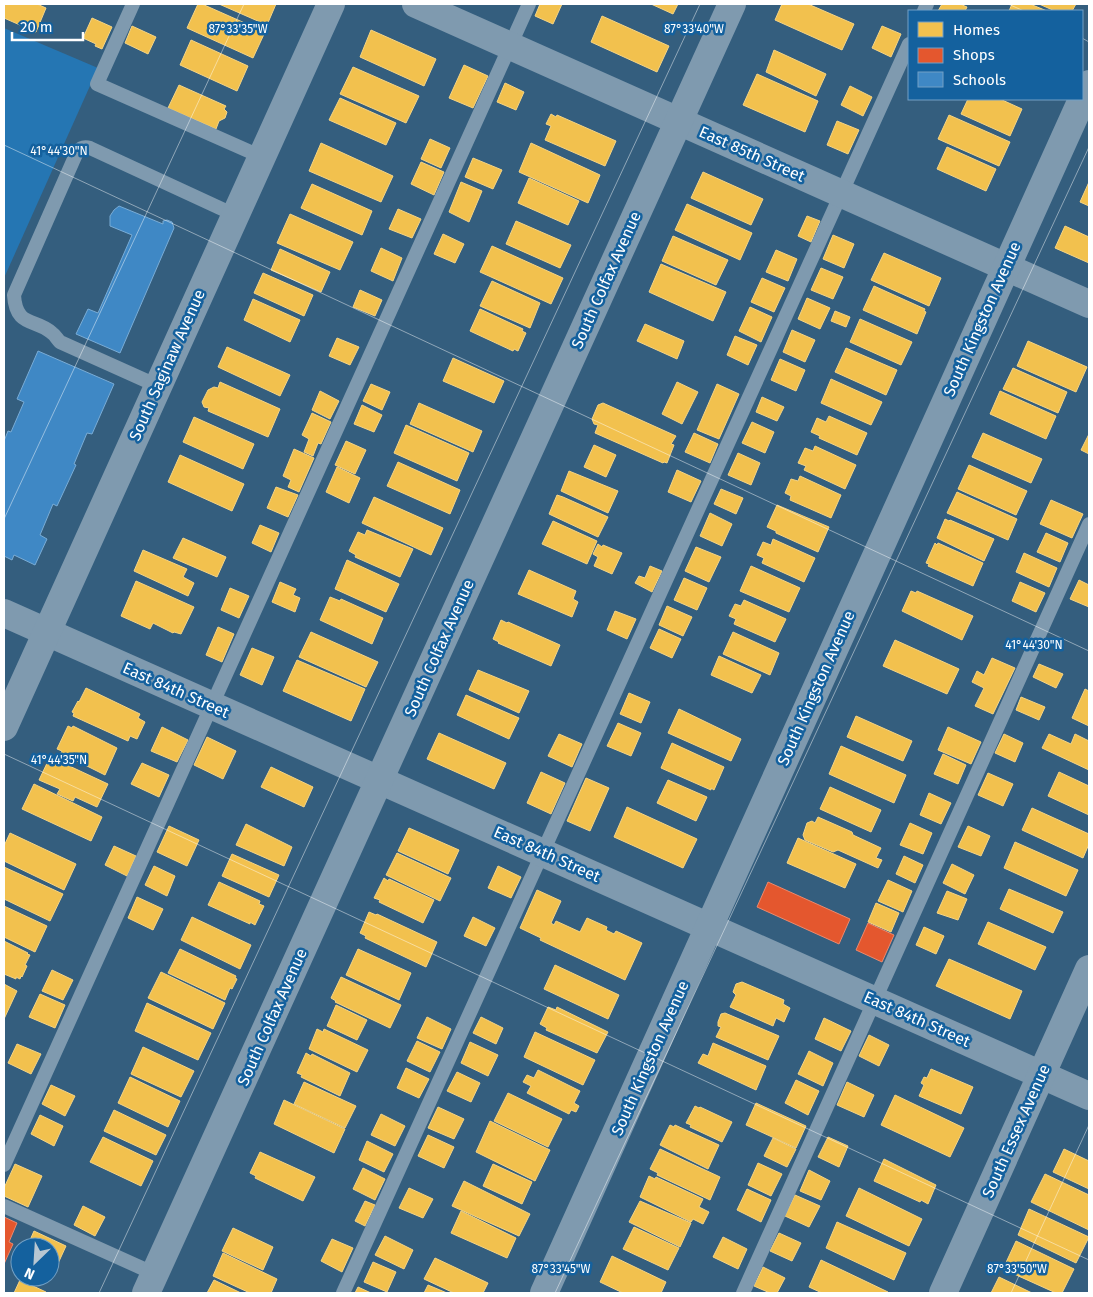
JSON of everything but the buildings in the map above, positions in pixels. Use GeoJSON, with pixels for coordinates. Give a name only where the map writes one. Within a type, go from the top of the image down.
{"type":"FeatureCollection","features":[{"type":"Feature","properties":{"kind":"street","name":"South Saginaw Avenue"},"geometry":{"type":"LineString","coordinates":[[4,727],[331,4]]}},
{"type":"Feature","properties":{"kind":"street","name":"East 85th Street"},"geometry":{"type":"LineString","coordinates":[[416,4],[1089,304]]}},
{"type":"Feature","properties":{"kind":"street","name":"South Colfax Avenue"},"geometry":{"type":"LineString","coordinates":[[151,1284],[732,4]]}},
{"type":"Feature","properties":{"kind":"street","name":"South Kingston Avenue"},"geometry":{"type":"LineString","coordinates":[[1083,97],[1089,84]]}},
{"type":"Feature","properties":{"kind":"street","name":"South Kingston Avenue"},"geometry":{"type":"LineString","coordinates":[[544,1293],[1082,100]]}},
{"type":"Feature","properties":{"kind":"street","name":"East 84th Street"},"geometry":{"type":"LineString","coordinates":[[4,613],[1089,1096]]}},
{"type":"Feature","properties":{"kind":"street","name":"South Essex Avenue"},"geometry":{"type":"LineString","coordinates":[[943,1293],[1089,969]]}},
{"type":"Feature","properties":{"kind":"lane"},"geometry":{"type":"LineString","coordinates":[[133,4],[98,84],[262,157]]}},
{"type":"Feature","properties":{"kind":"lane"},"geometry":{"type":"LineString","coordinates":[[4,1165],[529,4]]}},
{"type":"Feature","properties":{"kind":"lane"},"geometry":{"type":"LineString","coordinates":[[343,1293],[908,46]]}},
{"type":"Feature","properties":{"kind":"lane"},"geometry":{"type":"LineString","coordinates":[[158,386],[60,342],[51,331],[27,320],[19,313],[15,305],[14,295],[77,152],[81,148],[90,148],[235,215]]}},
{"type":"Feature","properties":{"kind":"lane"},"geometry":{"type":"LineString","coordinates":[[743,1293],[1089,524]]}},
{"type":"Feature","properties":{"kind":"lane"},"geometry":{"type":"LineString","coordinates":[[4,1206],[151,1284]]}},
{"type":"Feature","properties":{"kind":"shaded area"},"geometry":{"type":"Polygon","coordinates":[[[4,28],[98,68],[4,278],[4,28]]]}}]}
